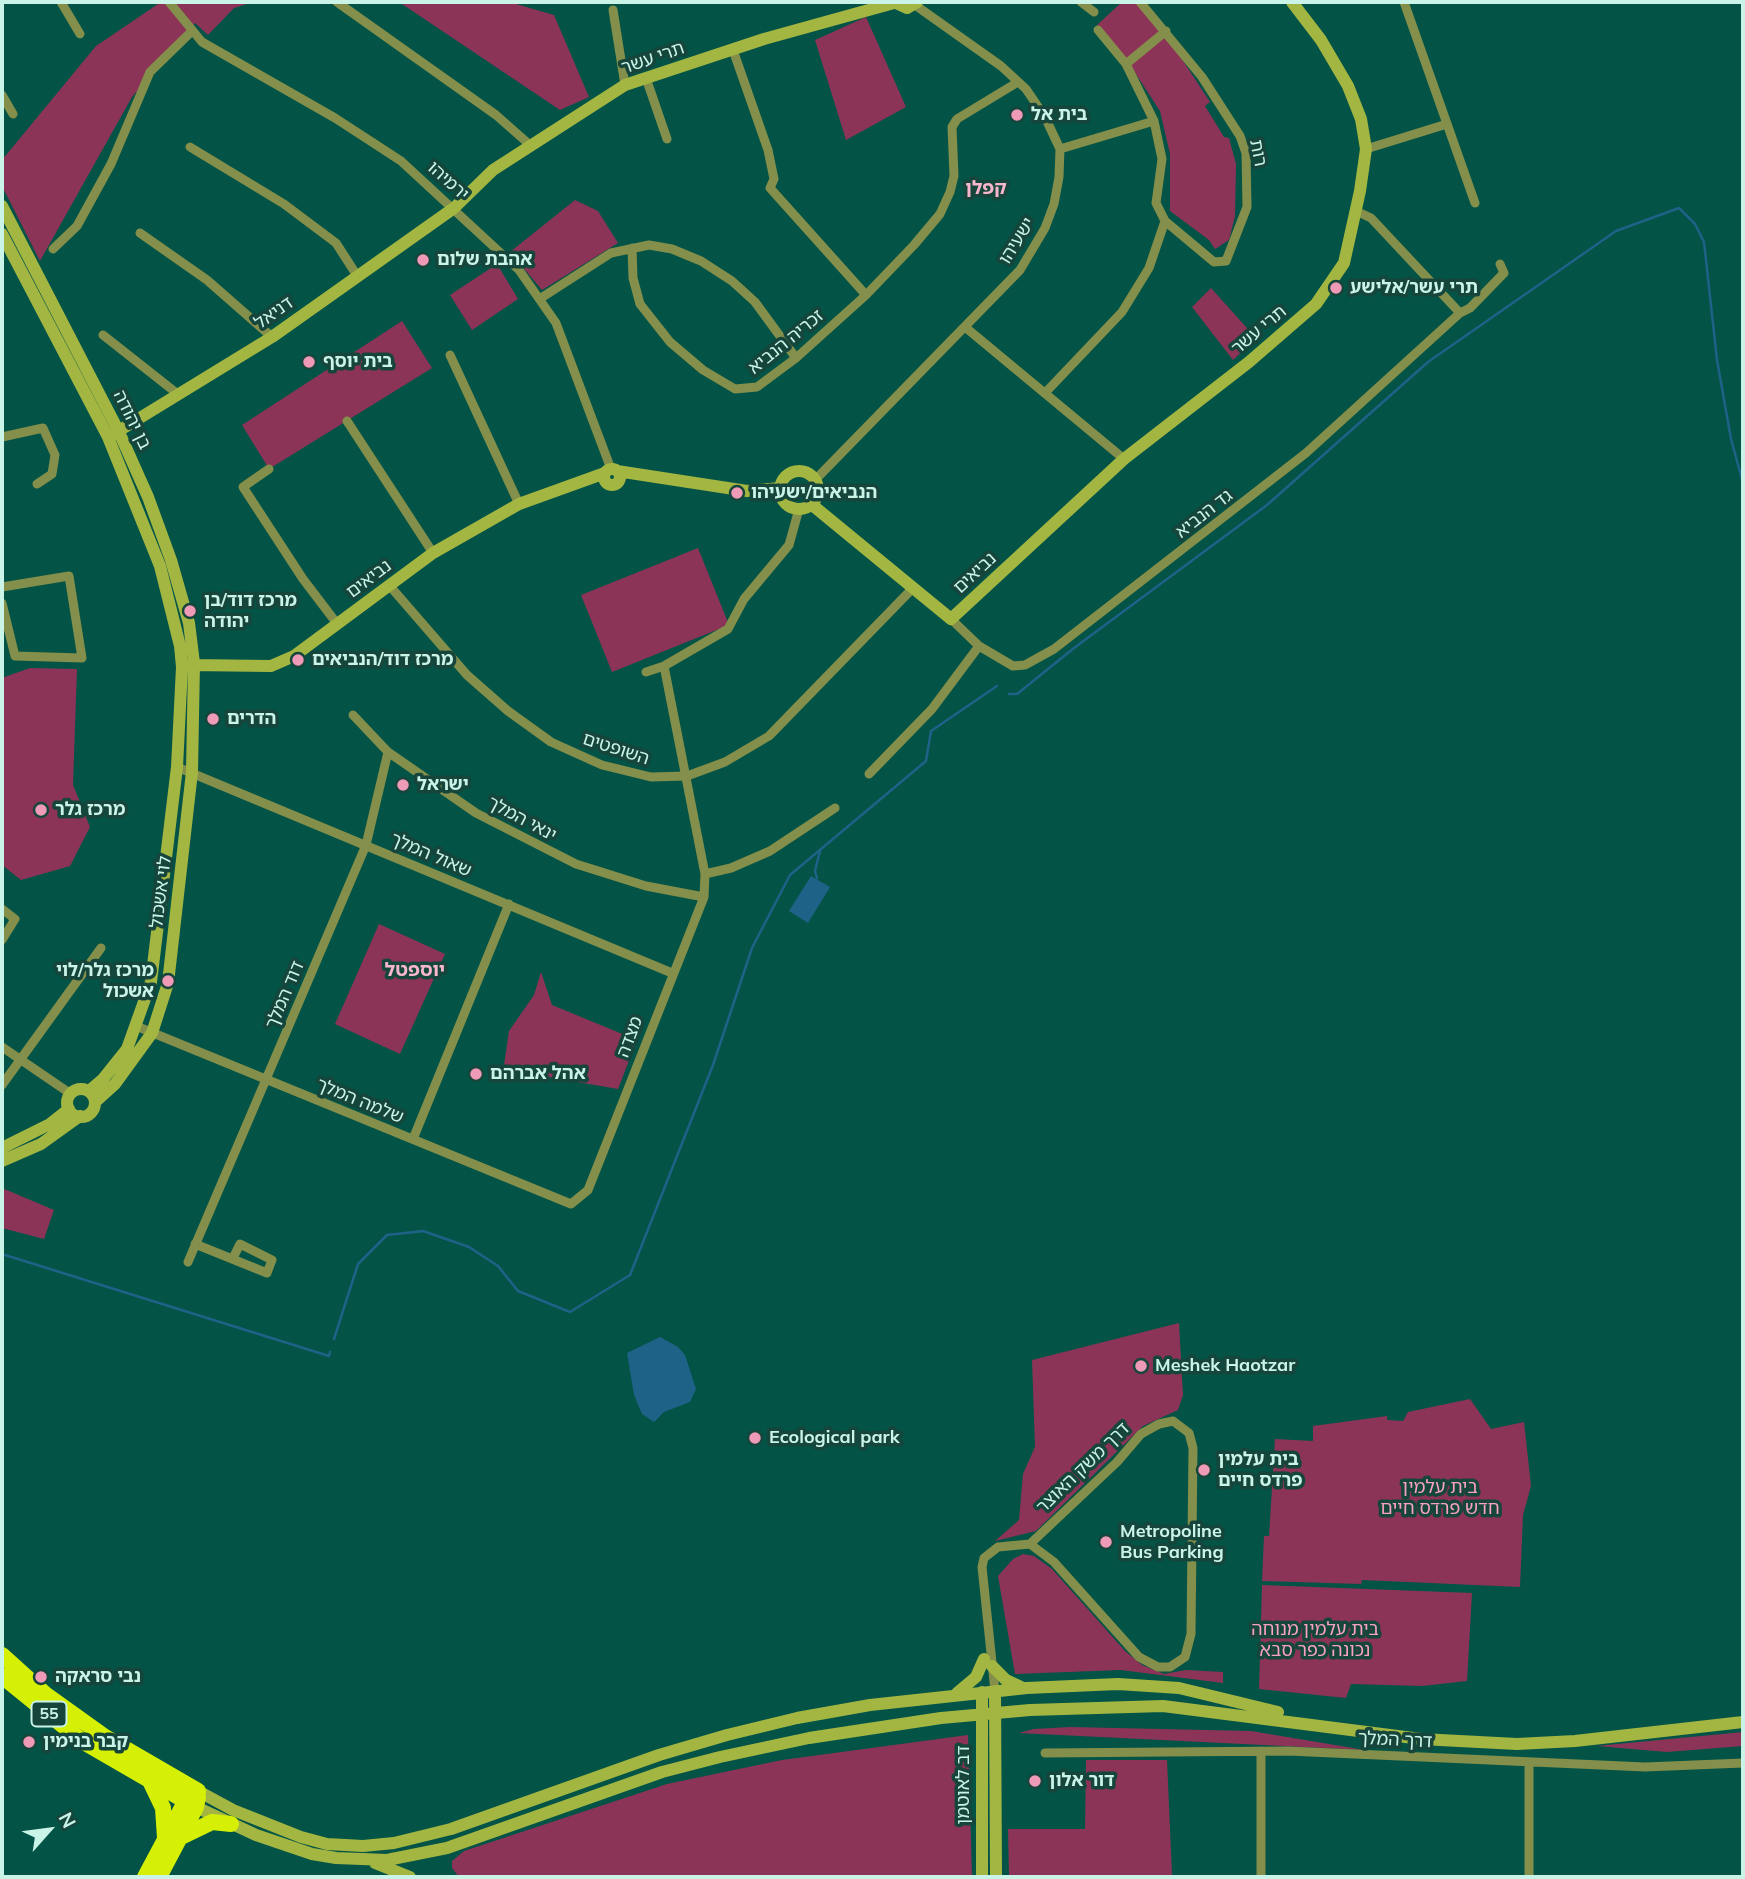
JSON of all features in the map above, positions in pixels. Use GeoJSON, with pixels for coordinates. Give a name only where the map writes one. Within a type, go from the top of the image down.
{"type":"FeatureCollection","features":[{"type":"Feature","properties":{"kind":"highway","name":"55"},"geometry":{"type":"LineString","coordinates":[[2,1655],[45,1694],[193,1800]]}},
{"type":"Feature","properties":{"kind":"highway","name":"55"},"geometry":{"type":"LineString","coordinates":[[2,1676],[82,1741],[150,1781],[193,1800]]}},
{"type":"Feature","properties":{"kind":"highway"},"geometry":{"type":"LineString","coordinates":[[150,1781],[163,1808],[164,1842]]}},
{"type":"Feature","properties":{"kind":"highway"},"geometry":{"type":"LineString","coordinates":[[159,1877],[181,1838],[193,1800]]}},
{"type":"Feature","properties":{"kind":"highway"},"geometry":{"type":"LineString","coordinates":[[145,1877],[164,1842],[193,1800]]}},
{"type":"Feature","properties":{"kind":"highway"},"geometry":{"type":"LineString","coordinates":[[181,1838],[202,1825],[221,1822],[231,1824]]}},
{"type":"Feature","properties":{"kind":"street"},"geometry":{"type":"LineString","coordinates":[[61,2],[80,34]]}},
{"type":"Feature","properties":{"kind":"street","name":"ירמיהו"},"geometry":{"type":"LineString","coordinates":[[169,2],[202,42],[234,63],[335,118],[401,161],[500,249],[541,298],[556,323],[612,476]]}},
{"type":"Feature","properties":{"kind":"street"},"geometry":{"type":"LineString","coordinates":[[337,2],[496,115],[530,145]]}},
{"type":"Feature","properties":{"kind":"street"},"geometry":{"type":"LineString","coordinates":[[894,2],[902,8],[916,3]]}},
{"type":"Feature","properties":{"kind":"street","name":"תרי עשר"},"geometry":{"type":"LineString","coordinates":[[454,208],[494,170],[625,85],[894,2]]}},
{"type":"Feature","properties":{"kind":"street"},"geometry":{"type":"LineString","coordinates":[[1081,2],[1094,12]]}},
{"type":"Feature","properties":{"kind":"street","name":"רות"},"geometry":{"type":"LineString","coordinates":[[1140,2],[1202,77],[1240,136],[1246,153],[1247,207],[1230,257],[1220,263],[1165,221]]}},
{"type":"Feature","properties":{"kind":"street","name":"תרי עשר"},"geometry":{"type":"LineString","coordinates":[[1124,459],[1249,362],[1316,304],[1344,263],[1366,149],[1360,119],[1348,86],[1321,40],[1292,2]]}},
{"type":"Feature","properties":{"kind":"street"},"geometry":{"type":"LineString","coordinates":[[1404,2],[1475,203]]}},
{"type":"Feature","properties":{"kind":"street","name":"ישעיהו"},"geometry":{"type":"LineString","coordinates":[[815,480],[1020,270],[1045,228],[1059,177],[1060,149],[1045,117],[1018,82],[1001,66],[916,3]]}},
{"type":"Feature","properties":{"kind":"street"},"geometry":{"type":"LineString","coordinates":[[613,10],[625,85]]}},
{"type":"Feature","properties":{"kind":"street"},"geometry":{"type":"LineString","coordinates":[[1045,393],[1122,312],[1149,268],[1165,221],[1156,203],[1162,159],[1154,121],[1125,64],[1098,30]]}},
{"type":"Feature","properties":{"kind":"street"},"geometry":{"type":"LineString","coordinates":[[53,249],[78,226],[111,164],[150,72],[192,31]]}},
{"type":"Feature","properties":{"kind":"street"},"geometry":{"type":"LineString","coordinates":[[1125,64],[1166,31]]}},
{"type":"Feature","properties":{"kind":"street"},"geometry":{"type":"LineString","coordinates":[[733,50],[768,150],[774,179],[770,188],[866,295]]}},
{"type":"Feature","properties":{"kind":"street"},"geometry":{"type":"LineString","coordinates":[[646,78],[667,139]]}},
{"type":"Feature","properties":{"kind":"street","name":"זכריה הנביא"},"geometry":{"type":"LineString","coordinates":[[632,248],[633,278],[640,304],[670,342],[703,370],[735,389],[747,390],[766,382],[866,295],[940,214],[954,176],[952,127],[957,119],[1018,82]]}},
{"type":"Feature","properties":{"kind":"street"},"geometry":{"type":"LineString","coordinates":[[2,96],[13,114]]}},
{"type":"Feature","properties":{"kind":"street"},"geometry":{"type":"LineString","coordinates":[[1060,149],[1154,121]]}},
{"type":"Feature","properties":{"kind":"street"},"geometry":{"type":"LineString","coordinates":[[1366,149],[1447,124]]}},
{"type":"Feature","properties":{"kind":"street"},"geometry":{"type":"LineString","coordinates":[[190,147],[284,204],[336,243],[356,274]]}},
{"type":"Feature","properties":{"kind":"street","name":"בן יהודה"},"geometry":{"type":"LineString","coordinates":[[2,206],[114,434],[160,566],[188,665]]}},
{"type":"Feature","properties":{"kind":"street","name":"דניאל"},"geometry":{"type":"LineString","coordinates":[[114,434],[272,337],[356,274],[454,208]]}},
{"type":"Feature","properties":{"kind":"street"},"geometry":{"type":"LineString","coordinates":[[1356,211],[1371,218],[1460,313],[1470,309],[1504,274],[1500,264]]}},
{"type":"Feature","properties":{"kind":"street"},"geometry":{"type":"LineString","coordinates":[[140,233],[207,280],[272,337]]}},
{"type":"Feature","properties":{"kind":"street","name":"בן יהודה"},"geometry":{"type":"LineString","coordinates":[[2,234],[114,434]]}},
{"type":"Feature","properties":{"kind":"street"},"geometry":{"type":"LineString","coordinates":[[541,298],[611,253],[649,245],[671,249],[701,261],[732,281],[755,302],[796,358]]}},
{"type":"Feature","properties":{"kind":"street","name":"גד הנביא"},"geometry":{"type":"LineString","coordinates":[[951,619],[979,646],[1013,666],[1025,665],[1054,649],[1306,453],[1460,313]]}},
{"type":"Feature","properties":{"kind":"street"},"geometry":{"type":"LineString","coordinates":[[965,327],[1124,459]]}},
{"type":"Feature","properties":{"kind":"street"},"geometry":{"type":"LineString","coordinates":[[103,335],[178,396]]}},
{"type":"Feature","properties":{"kind":"street"},"geometry":{"type":"LineString","coordinates":[[450,355],[519,504]]}},
{"type":"Feature","properties":{"kind":"street"},"geometry":{"type":"LineString","coordinates":[[346,421],[433,553]]}},
{"type":"Feature","properties":{"kind":"street"},"geometry":{"type":"LineString","coordinates":[[2,437],[43,428],[55,454],[52,474],[37,484]]}},
{"type":"Feature","properties":{"kind":"street","name":"נביאים"},"geometry":{"type":"LineString","coordinates":[[805,507],[951,619],[1124,459]]}},
{"type":"Feature","properties":{"kind":"street"},"geometry":{"type":"LineString","coordinates":[[269,469],[243,487],[303,579],[338,625]]}},
{"type":"Feature","properties":{"kind":"street"},"geometry":{"type":"LineString","coordinates":[[646,672],[664,666],[728,629],[744,599],[789,545],[805,507],[818,491],[815,480],[798,471],[787,475],[780,488],[784,502],[805,507]]}},
{"type":"Feature","properties":{"kind":"street","name":"נביאים"},"geometry":{"type":"LineString","coordinates":[[188,665],[271,666],[294,656],[433,553],[519,504],[572,486],[612,476],[654,475],[747,491],[780,488]]}},
{"type":"Feature","properties":{"kind":"street"},"geometry":{"type":"LineString","coordinates":[[2,587],[69,576],[82,658],[15,656],[2,603]]}},
{"type":"Feature","properties":{"kind":"street","name":"השופטים"},"geometry":{"type":"LineString","coordinates":[[388,585],[467,675],[508,711],[551,742],[602,765],[651,777],[687,776],[725,762],[769,736],[912,589]]}},
{"type":"Feature","properties":{"kind":"street"},"geometry":{"type":"LineString","coordinates":[[869,774],[932,709],[979,646]]}},
{"type":"Feature","properties":{"kind":"street","name":"לוי אשכול"},"geometry":{"type":"LineString","coordinates":[[92,1097],[127,1049],[151,982],[188,665]]}},
{"type":"Feature","properties":{"kind":"street","name":"לוי אשכול"},"geometry":{"type":"LineString","coordinates":[[92,1097],[115,1084],[152,1033],[168,983],[192,772],[188,665]]}},
{"type":"Feature","properties":{"kind":"street","name":"מצדה"},"geometry":{"type":"LineString","coordinates":[[571,1204],[588,1190],[704,897],[705,874],[664,666]]}},
{"type":"Feature","properties":{"kind":"street","name":"ינאי המלך"},"geometry":{"type":"LineString","coordinates":[[353,715],[388,752],[476,813],[576,864],[646,886],[704,897]]}},
{"type":"Feature","properties":{"kind":"street","name":"דוד המלך"},"geometry":{"type":"LineString","coordinates":[[188,1262],[366,845],[388,752]]}},
{"type":"Feature","properties":{"kind":"street","name":"שאול המלך"},"geometry":{"type":"LineString","coordinates":[[177,767],[672,973]]}},
{"type":"Feature","properties":{"kind":"street"},"geometry":{"type":"LineString","coordinates":[[705,874],[730,868],[770,851],[835,808]]}},
{"type":"Feature","properties":{"kind":"street"},"geometry":{"type":"LineString","coordinates":[[413,1139],[509,904]]}},
{"type":"Feature","properties":{"kind":"street"},"geometry":{"type":"LineString","coordinates":[[2,909],[15,919],[2,940]]}},
{"type":"Feature","properties":{"kind":"street"},"geometry":{"type":"LineString","coordinates":[[2,1085],[101,948]]}},
{"type":"Feature","properties":{"kind":"street","name":"שלמה המלך"},"geometry":{"type":"LineString","coordinates":[[136,1026],[571,1204]]}},
{"type":"Feature","properties":{"kind":"street"},"geometry":{"type":"LineString","coordinates":[[2,1047],[71,1094],[75,1113]]}},
{"type":"Feature","properties":{"kind":"street"},"geometry":{"type":"LineString","coordinates":[[2,1148],[75,1113],[89,1114],[92,1097],[81,1089],[71,1094]]}},
{"type":"Feature","properties":{"kind":"street"},"geometry":{"type":"LineString","coordinates":[[2,1161],[41,1144],[75,1113]]}},
{"type":"Feature","properties":{"kind":"street"},"geometry":{"type":"LineString","coordinates":[[195,1244],[233,1258]]}},
{"type":"Feature","properties":{"kind":"street","name":"דרך משק האוצר"},"geometry":{"type":"LineString","coordinates":[[1166,1421],[1177,1423],[1189,1433],[1193,1448],[1191,1634],[1185,1657],[1164,1667],[1143,1660],[1055,1562],[1030,1544],[1041,1533],[1117,1462],[1141,1434],[1166,1421]]}},
{"type":"Feature","properties":{"kind":"street","name":"דרך משק האוצר"},"geometry":{"type":"LineString","coordinates":[[1041,1533],[1044,1554]]}},
{"type":"Feature","properties":{"kind":"street"},"geometry":{"type":"LineString","coordinates":[[995,1713],[988,1692],[982,1576],[984,1558],[998,1547],[1030,1544]]}},
{"type":"Feature","properties":{"kind":"street"},"geometry":{"type":"LineString","coordinates":[[988,1663],[1008,1682],[1027,1688]]}},
{"type":"Feature","properties":{"kind":"street"},"geometry":{"type":"LineString","coordinates":[[953,1695],[976,1677],[988,1663]]}},
{"type":"Feature","properties":{"kind":"street"},"geometry":{"type":"LineString","coordinates":[[193,1800],[244,1814],[301,1837],[327,1844],[363,1846],[394,1843],[451,1829],[659,1755],[727,1735],[809,1715],[953,1695],[1027,1688],[1154,1685],[1211,1695],[1339,1728]]}},
{"type":"Feature","properties":{"kind":"street","name":"דב לאוטמן"},"geometry":{"type":"LineString","coordinates":[[982,1877],[982,1714],[988,1692]]}},
{"type":"Feature","properties":{"kind":"street"},"geometry":{"type":"LineString","coordinates":[[193,1800],[231,1824],[312,1854],[369,1860],[412,1857],[447,1848],[662,1772],[720,1757],[821,1736],[982,1714],[1030,1710],[1190,1707],[1421,1739],[1517,1744],[1575,1741],[1743,1722]]}},
{"type":"Feature","properties":{"kind":"street"},"geometry":{"type":"LineString","coordinates":[[995,1741],[1006,1723],[1030,1710]]}},
{"type":"Feature","properties":{"kind":"street","name":"דב לאוטמן"},"geometry":{"type":"LineString","coordinates":[[995,1713],[996,1877]]}},
{"type":"Feature","properties":{"kind":"street"},"geometry":{"type":"LineString","coordinates":[[953,1717],[968,1723],[982,1741]]}},
{"type":"Feature","properties":{"kind":"street"},"geometry":{"type":"LineString","coordinates":[[1261,1751],[1261,1877]]}},
{"type":"Feature","properties":{"kind":"street","name":"דרך המלך"},"geometry":{"type":"LineString","coordinates":[[1045,1753],[1261,1751],[1652,1767],[1743,1763]]}},
{"type":"Feature","properties":{"kind":"street"},"geometry":{"type":"LineString","coordinates":[[1529,1762],[1529,1877]]}},
{"type":"Feature","properties":{"kind":"street"},"geometry":{"type":"LineString","coordinates":[[369,1860],[410,1877]]}},
{"type":"Feature","properties":{"kind":"green space"},"geometry":{"type":"Polygon","coordinates":[[[161,2],[253,2],[234,8],[208,35],[195,23],[132,97],[40,261],[2,186],[2,160],[96,46],[161,2]]]}},
{"type":"Feature","properties":{"kind":"green space"},"geometry":{"type":"Polygon","coordinates":[[[399,2],[509,2],[554,15],[589,97],[560,110],[399,2]]]}},
{"type":"Feature","properties":{"kind":"green space"},"geometry":{"type":"Polygon","coordinates":[[[1122,2],[1137,2],[1174,47],[1210,102],[1205,106],[1224,137],[1229,138],[1236,164],[1235,216],[1229,240],[1215,249],[1209,240],[1170,211],[1170,154],[1160,111],[1130,65],[1097,25],[1122,2]]]}},
{"type":"Feature","properties":{"kind":"green space"},"geometry":{"type":"Polygon","coordinates":[[[866,17],[906,107],[846,140],[815,40],[866,17]]]}},
{"type":"Feature","properties":{"kind":"green space"},"geometry":{"type":"Polygon","coordinates":[[[575,200],[598,211],[618,243],[542,290],[510,252],[575,200]]]}},
{"type":"Feature","properties":{"kind":"green space"},"geometry":{"type":"Polygon","coordinates":[[[497,264],[518,299],[472,330],[450,295],[497,264]]]}},
{"type":"Feature","properties":{"kind":"green space"},"geometry":{"type":"Polygon","coordinates":[[[1211,288],[1256,338],[1233,360],[1192,307],[1211,288]]]}},
{"type":"Feature","properties":{"kind":"green space"},"geometry":{"type":"Polygon","coordinates":[[[402,321],[432,368],[269,469],[242,425],[402,321]]]}},
{"type":"Feature","properties":{"kind":"green space"},"geometry":{"type":"Polygon","coordinates":[[[698,548],[729,625],[612,672],[581,595],[698,548]]]}},
{"type":"Feature","properties":{"kind":"green space"},"geometry":{"type":"Polygon","coordinates":[[[30,668],[77,669],[73,785],[90,827],[70,866],[21,880],[2,865],[2,678],[30,668]]]}},
{"type":"Feature","properties":{"kind":"green space"},"geometry":{"type":"Polygon","coordinates":[[[379,924],[445,954],[400,1054],[335,1024],[379,924]]]}},
{"type":"Feature","properties":{"kind":"green space"},"geometry":{"type":"Polygon","coordinates":[[[541,972],[552,1005],[637,1040],[618,1089],[531,1074],[504,1065],[509,1031],[534,995],[541,972]]]}},
{"type":"Feature","properties":{"kind":"green space"},"geometry":{"type":"Polygon","coordinates":[[[2,1188],[54,1210],[44,1239],[2,1228],[2,1188]]]}},
{"type":"Feature","properties":{"kind":"green space"},"geometry":{"type":"Polygon","coordinates":[[[1179,1323],[1183,1395],[1178,1410],[1143,1426],[1036,1531],[995,1541],[1019,1520],[1023,1474],[1035,1447],[1032,1360],[1179,1323]]]}},
{"type":"Feature","properties":{"kind":"green space","name":"בית עלמין חדש פרדס חיים"},"geometry":{"type":"Polygon","coordinates":[[[1470,1399],[1491,1429],[1524,1422],[1531,1486],[1523,1515],[1520,1587],[1362,1580],[1361,1584],[1262,1581],[1264,1536],[1269,1536],[1275,1439],[1313,1441],[1313,1426],[1387,1416],[1387,1420],[1403,1421],[1408,1412],[1470,1399]]]}},
{"type":"Feature","properties":{"kind":"green space"},"geometry":{"type":"Polygon","coordinates":[[[1023,1554],[1034,1556],[1052,1569],[1125,1651],[1142,1665],[1164,1674],[1186,1670],[1223,1672],[1223,1683],[1121,1670],[1015,1674],[998,1576],[1013,1559],[1023,1554]]]}},
{"type":"Feature","properties":{"kind":"green space","name":"בית עלמין מנוחה נכונה כפר סבא"},"geometry":{"type":"Polygon","coordinates":[[[1262,1585],[1472,1593],[1467,1681],[1422,1686],[1351,1684],[1346,1698],[1259,1689],[1262,1585]]]}},
{"type":"Feature","properties":{"kind":"green space"},"geometry":{"type":"Polygon","coordinates":[[[1070,1727],[1251,1731],[1365,1750],[1019,1733],[1034,1729],[1070,1727]]]}},
{"type":"Feature","properties":{"kind":"green space"},"geometry":{"type":"Polygon","coordinates":[[[1743,1732],[1743,1746],[1667,1752],[1597,1746],[1743,1732]]]}},
{"type":"Feature","properties":{"kind":"green space"},"geometry":{"type":"Polygon","coordinates":[[[968,1735],[972,1877],[459,1877],[452,1868],[452,1861],[464,1851],[667,1784],[782,1760],[968,1735]]]}},
{"type":"Feature","properties":{"kind":"green space"},"geometry":{"type":"Polygon","coordinates":[[[1086,1760],[1167,1760],[1172,1875],[1244,1877],[1009,1877],[1008,1829],[1085,1829],[1086,1760]]]}},
{"type":"Feature","properties":{"kind":"water"},"geometry":{"type":"Polygon","coordinates":[[[811,876],[830,887],[808,923],[789,911],[811,876]]]}},
{"type":"Feature","properties":{"kind":"water"},"geometry":{"type":"Polygon","coordinates":[[[660,1337],[678,1347],[685,1355],[696,1389],[690,1402],[664,1412],[654,1422],[642,1414],[634,1395],[627,1353],[660,1337]]]}},
{"type":"Feature","properties":{"kind":"waterway"},"geometry":{"type":"LineString","coordinates":[[1009,694],[1017,694],[1074,648],[1267,505],[1428,362],[1616,231],[1679,208],[1695,224],[1704,242],[1717,360],[1731,439],[1743,483]]}},
{"type":"Feature","properties":{"kind":"waterway"},"geometry":{"type":"LineString","coordinates":[[334,1339],[358,1264],[387,1235],[423,1231],[469,1247],[498,1266],[518,1291],[570,1312],[630,1275],[713,1065],[752,948],[790,875],[926,761],[931,731],[997,686]]}},
{"type":"Feature","properties":{"kind":"waterway"},"geometry":{"type":"LineString","coordinates":[[817,878],[815,871],[820,851]]}},
{"type":"Feature","properties":{"kind":"waterway"},"geometry":{"type":"LineString","coordinates":[[5,1255],[329,1356],[330,1352]]}},
{"type":"Feature","properties":{"kind":"place","name":"בית אל"},"geometry":{"type":"Point","coordinates":[1017,115]}},
{"type":"Feature","properties":{"kind":"place","name":"אהבת שלום"},"geometry":{"type":"Point","coordinates":[423,260]}},
{"type":"Feature","properties":{"kind":"place","name":"תרי עשר/אלישע"},"geometry":{"type":"Point","coordinates":[1336,288]}},
{"type":"Feature","properties":{"kind":"place","name":"בית יוסף"},"geometry":{"type":"Point","coordinates":[309,362]}},
{"type":"Feature","properties":{"kind":"place","name":"הנביאים/ישעיהו"},"geometry":{"type":"Point","coordinates":[737,493]}},
{"type":"Feature","properties":{"kind":"place","name":"מרכז דוד/בן יהודה"},"geometry":{"type":"Point","coordinates":[190,611]}},
{"type":"Feature","properties":{"kind":"place","name":"מרכז דוד/הנביאים"},"geometry":{"type":"Point","coordinates":[298,660]}},
{"type":"Feature","properties":{"kind":"place","name":"הדרים"},"geometry":{"type":"Point","coordinates":[213,719]}},
{"type":"Feature","properties":{"kind":"place","name":"ישראל"},"geometry":{"type":"Point","coordinates":[403,785]}},
{"type":"Feature","properties":{"kind":"place","name":"מרכז גלר"},"geometry":{"type":"Point","coordinates":[41,810]}},
{"type":"Feature","properties":{"kind":"place","name":"מרכז גלר/לוי אשכול"},"geometry":{"type":"Point","coordinates":[168,981]}},
{"type":"Feature","properties":{"kind":"place","name":"אהל אברהם"},"geometry":{"type":"Point","coordinates":[476,1074]}},
{"type":"Feature","properties":{"kind":"place","name":"Meshek Haotzar"},"geometry":{"type":"Point","coordinates":[1141,1366]}},
{"type":"Feature","properties":{"kind":"place","name":"Ecological park"},"geometry":{"type":"Point","coordinates":[755,1438]}},
{"type":"Feature","properties":{"kind":"place","name":"בית עלמין פרדס חיים"},"geometry":{"type":"Point","coordinates":[1204,1470]}},
{"type":"Feature","properties":{"kind":"place","name":"Metropoline Bus Parking"},"geometry":{"type":"Point","coordinates":[1106,1542]}},
{"type":"Feature","properties":{"kind":"place","name":"נבי סראקה"},"geometry":{"type":"Point","coordinates":[41,1677]}},
{"type":"Feature","properties":{"kind":"place","name":"קבר בנימין"},"geometry":{"type":"Point","coordinates":[29,1742]}},
{"type":"Feature","properties":{"kind":"place","name":"דור אלון"},"geometry":{"type":"Point","coordinates":[1035,1781]}},
{"type":"Feature","properties":{"kind":"district","name":"קפלן"},"geometry":{"type":"Point","coordinates":[986,188]}},
{"type":"Feature","properties":{"kind":"district","name":"יוספטל"},"geometry":{"type":"Point","coordinates":[415,970]}}]}
